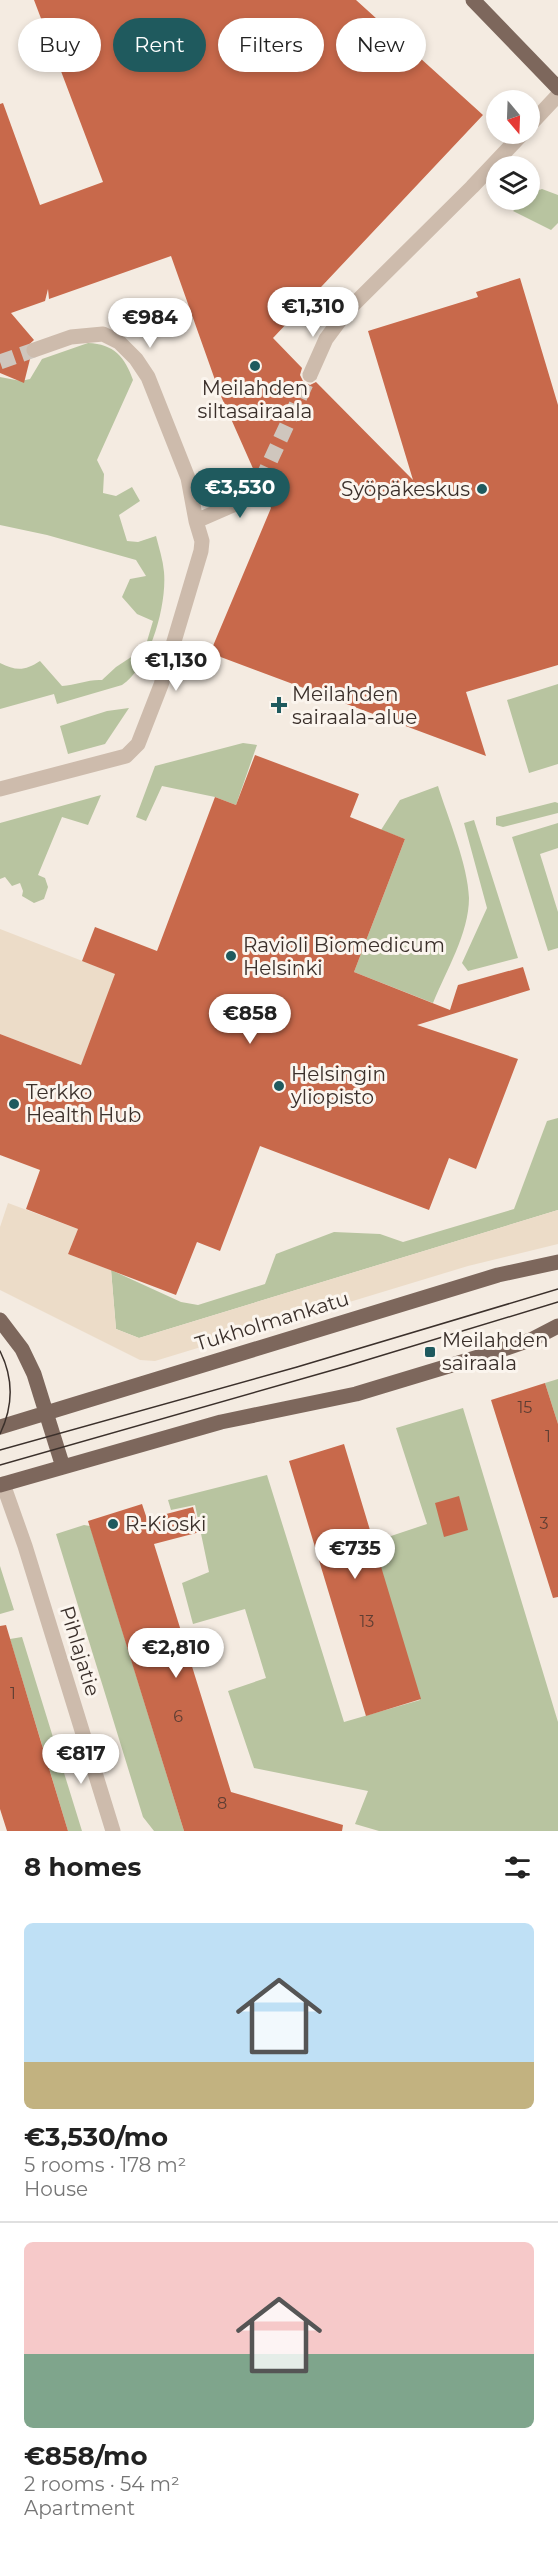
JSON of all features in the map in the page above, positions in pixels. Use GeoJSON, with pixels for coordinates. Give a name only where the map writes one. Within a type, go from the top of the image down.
{"type":"FeatureCollection","features":[{"type":"Feature","properties":{"kind":"main road"},"geometry":{"type":"LineString","coordinates":[[473,0],[558,88]]}},
{"type":"Feature","properties":{"kind":"main road","name":"Tukholmankatu"},"geometry":{"type":"LineString","coordinates":[[0,1427],[498,1275],[558,1262]]}},
{"type":"Feature","properties":{"kind":"main road"},"geometry":{"type":"LineString","coordinates":[[0,1320],[22,1349],[34,1374],[63,1467]]}},
{"type":"Feature","properties":{"kind":"main road"},"geometry":{"type":"LineString","coordinates":[[1,1482],[63,1467],[221,1422],[356,1394],[495,1352],[533,1339],[558,1326]]}},
{"type":"Feature","properties":{"kind":"street"},"geometry":{"type":"LineString","coordinates":[[540,114],[558,95]]}},
{"type":"Feature","properties":{"kind":"street"},"geometry":{"type":"LineString","coordinates":[[310,375],[326,339],[346,312],[513,144]]}},
{"type":"Feature","properties":{"kind":"street"},"geometry":{"type":"LineString","coordinates":[[0,789],[126,756],[138,744],[166,670],[202,541],[188,478],[148,376],[136,359],[118,342],[103,334],[71,337],[34,350]]}},
{"type":"Feature","properties":{"kind":"street"},"geometry":{"type":"LineString","coordinates":[[196,521],[235,504],[261,481]]}},
{"type":"Feature","properties":{"kind":"street","name":"Pihlajatie"},"geometry":{"type":"LineString","coordinates":[[1,1482],[25,1546],[113,1831]]}},
{"type":"Feature","properties":{"kind":"green space"},"geometry":{"type":"Polygon","coordinates":[[[540,190],[558,195],[558,223],[551,230],[513,211],[540,210],[540,190]]]}},
{"type":"Feature","properties":{"kind":"green space"},"geometry":{"type":"Polygon","coordinates":[[[88,343],[105,346],[117,353],[133,380],[97,460],[104,474],[103,493],[116,496],[132,487],[140,501],[119,515],[127,541],[138,542],[156,536],[164,572],[163,601],[159,618],[155,634],[141,664],[122,685],[57,704],[54,694],[0,709],[0,663],[20,669],[30,667],[40,661],[62,686],[102,680],[116,667],[145,648],[153,621],[137,614],[122,597],[130,579],[146,576],[136,560],[47,535],[0,525],[0,377],[21,381],[30,379],[42,359],[88,343]]]}},
{"type":"Feature","properties":{"kind":"green space"},"geometry":{"type":"Polygon","coordinates":[[[558,684],[558,764],[529,773],[507,700],[558,684]]]}},
{"type":"Feature","properties":{"kind":"green space"},"geometry":{"type":"Polygon","coordinates":[[[129,708],[105,744],[68,754],[60,726],[107,711],[129,708]]]}},
{"type":"Feature","properties":{"kind":"green space"},"geometry":{"type":"Polygon","coordinates":[[[243,743],[257,745],[236,805],[215,797],[162,786],[146,821],[136,817],[155,766],[243,743]]]}},
{"type":"Feature","properties":{"kind":"green space"},"geometry":{"type":"Polygon","coordinates":[[[438,786],[461,856],[469,898],[461,938],[433,1003],[354,972],[405,839],[381,830],[400,800],[438,786]]]}},
{"type":"Feature","properties":{"kind":"green space"},"geometry":{"type":"Polygon","coordinates":[[[101,795],[88,825],[62,817],[38,875],[45,878],[48,887],[44,899],[34,903],[22,896],[20,883],[12,886],[5,877],[0,879],[0,823],[101,795]]]}},
{"type":"Feature","properties":{"kind":"green space"},"geometry":{"type":"Polygon","coordinates":[[[558,803],[558,813],[503,827],[496,825],[496,817],[558,803]]]}},
{"type":"Feature","properties":{"kind":"green space"},"geometry":{"type":"Polygon","coordinates":[[[474,820],[518,958],[468,971],[462,963],[487,908],[464,823],[474,820]]]}},
{"type":"Feature","properties":{"kind":"green space"},"geometry":{"type":"Polygon","coordinates":[[[558,823],[558,848],[540,854],[558,912],[558,948],[548,951],[512,837],[558,823]]]}},
{"type":"Feature","properties":{"kind":"green space"},"geometry":{"type":"Polygon","coordinates":[[[558,1118],[558,1210],[139,1338],[116,1329],[111,1270],[181,1302],[198,1305],[265,1284],[276,1254],[334,1232],[380,1234],[403,1242],[514,1209],[547,1121],[558,1118]]]}},
{"type":"Feature","properties":{"kind":"green space"},"geometry":{"type":"Polygon","coordinates":[[[558,1379],[558,1424],[545,1383],[558,1379]]]}},
{"type":"Feature","properties":{"kind":"green space"},"geometry":{"type":"Polygon","coordinates":[[[463,1408],[558,1722],[558,1831],[379,1831],[355,1824],[368,1791],[254,1768],[228,1691],[266,1678],[245,1609],[193,1624],[182,1583],[209,1572],[195,1505],[171,1510],[168,1500],[267,1475],[344,1722],[420,1700],[373,1542],[427,1524],[396,1428],[463,1408]]]}},
{"type":"Feature","properties":{"kind":"green space"},"geometry":{"type":"Polygon","coordinates":[[[84,1525],[90,1526],[184,1831],[154,1831],[143,1817],[56,1534],[84,1525]]]}},
{"type":"Feature","properties":{"kind":"green space"},"geometry":{"type":"Polygon","coordinates":[[[0,1566],[14,1610],[0,1614],[0,1566]]]}},
{"type":"Feature","properties":{"kind":"green space"},"geometry":{"type":"Polygon","coordinates":[[[22,1637],[82,1831],[68,1831],[10,1639],[22,1637]]]}},
{"type":"Feature","properties":{"kind":"shaded area"},"geometry":{"type":"Polygon","coordinates":[[[0,929],[116,974],[81,1065],[0,1034],[0,929]]]}},
{"type":"Feature","properties":{"kind":"shaded area"},"geometry":{"type":"Polygon","coordinates":[[[8,1203],[78,1229],[68,1254],[111,1270],[116,1329],[139,1338],[558,1210],[558,1244],[468,1266],[155,1361],[140,1360],[0,1290],[0,1227],[8,1203]]]}},
{"type":"Feature","properties":{"kind":"building","name":"Meilahden siltasairaala"},"geometry":{"type":"Polygon","coordinates":[[[34,0],[356,0],[376,18],[336,18],[336,72],[426,72],[426,63],[483,115],[273,338],[302,368],[300,375],[303,381],[310,385],[316,382],[413,480],[368,331],[478,297],[476,292],[520,278],[558,405],[558,665],[466,692],[486,756],[210,653],[271,508],[264,492],[271,480],[265,472],[255,473],[220,394],[171,256],[49,299],[48,289],[45,301],[11,313],[34,340],[25,348],[25,354],[30,359],[24,383],[0,373],[0,104],[3,103],[40,205],[103,182],[61,72],[101,72],[101,18],[41,18],[34,0]]]}},
{"type":"Feature","properties":{"kind":"building"},"geometry":{"type":"Polygon","coordinates":[[[255,755],[359,794],[350,817],[405,839],[354,972],[450,1010],[458,985],[523,967],[530,990],[417,1025],[518,1059],[476,1169],[449,1158],[429,1210],[260,1146],[220,1251],[197,1242],[176,1295],[68,1254],[78,1229],[26,1209],[40,1170],[0,1155],[0,1034],[81,1065],[115,974],[82,961],[95,927],[157,951],[215,797],[236,805],[255,755]]]}},
{"type":"Feature","properties":{"kind":"building"},"geometry":{"type":"Polygon","coordinates":[[[545,1383],[558,1424],[558,1597],[553,1598],[491,1400],[545,1383]]]}},
{"type":"Feature","properties":{"kind":"building"},"geometry":{"type":"Polygon","coordinates":[[[344,1444],[421,1699],[366,1716],[289,1461],[344,1444]]]}},
{"type":"Feature","properties":{"kind":"building"},"geometry":{"type":"Polygon","coordinates":[[[459,1496],[468,1530],[444,1537],[435,1503],[459,1496]]]}},
{"type":"Feature","properties":{"kind":"building"},"geometry":{"type":"Polygon","coordinates":[[[142,1504],[147,1519],[193,1507],[200,1532],[154,1544],[231,1792],[343,1825],[342,1831],[184,1831],[88,1521],[142,1504]]]}},
{"type":"Feature","properties":{"kind":"building"},"geometry":{"type":"Polygon","coordinates":[[[6,1625],[68,1831],[7,1831],[0,1809],[0,1626],[6,1625]]]}},
{"type":"Feature","properties":{"kind":"tunnel"},"geometry":{"type":"LineString","coordinates":[[0,362],[34,350]]}},
{"type":"Feature","properties":{"kind":"tunnel"},"geometry":{"type":"LineString","coordinates":[[261,481],[310,375]]}},
{"type":"Feature","properties":{"kind":"tram line"},"geometry":{"type":"LineString","coordinates":[[0,1450],[297,1367],[558,1289]]}},
{"type":"Feature","properties":{"kind":"tram line"},"geometry":{"type":"LineString","coordinates":[[0,1465],[347,1366],[558,1302]]}},
{"type":"Feature","properties":{"kind":"tram line"},"geometry":{"type":"LineString","coordinates":[[0,1351],[10,1382],[7,1414],[0,1434]]}},
{"type":"Feature","properties":{"kind":"place","name":"Meilahden siltasairaala"},"geometry":{"type":"Point","coordinates":[255,366]}},
{"type":"Feature","properties":{"kind":"place","name":"Syöpäkeskus"},"geometry":{"type":"Point","coordinates":[482,489]}},
{"type":"Feature","properties":{"kind":"place","name":"Meilahden sairaala-alue"},"geometry":{"type":"Point","coordinates":[279,705]}},
{"type":"Feature","properties":{"kind":"place","name":"Ravioli Biomedicum Helsinki"},"geometry":{"type":"Point","coordinates":[231,956]}},
{"type":"Feature","properties":{"kind":"place","name":"Helsingin yliopisto"},"geometry":{"type":"Point","coordinates":[279,1086]}},
{"type":"Feature","properties":{"kind":"place","name":"Terkko Health Hub"},"geometry":{"type":"Point","coordinates":[14,1104]}},
{"type":"Feature","properties":{"kind":"place","name":"Meilahden sairaala"},"geometry":{"type":"Point","coordinates":[430,1352]}},
{"type":"Feature","properties":{"kind":"place","name":"R-Kioski"},"geometry":{"type":"Point","coordinates":[113,1524]}}]}
